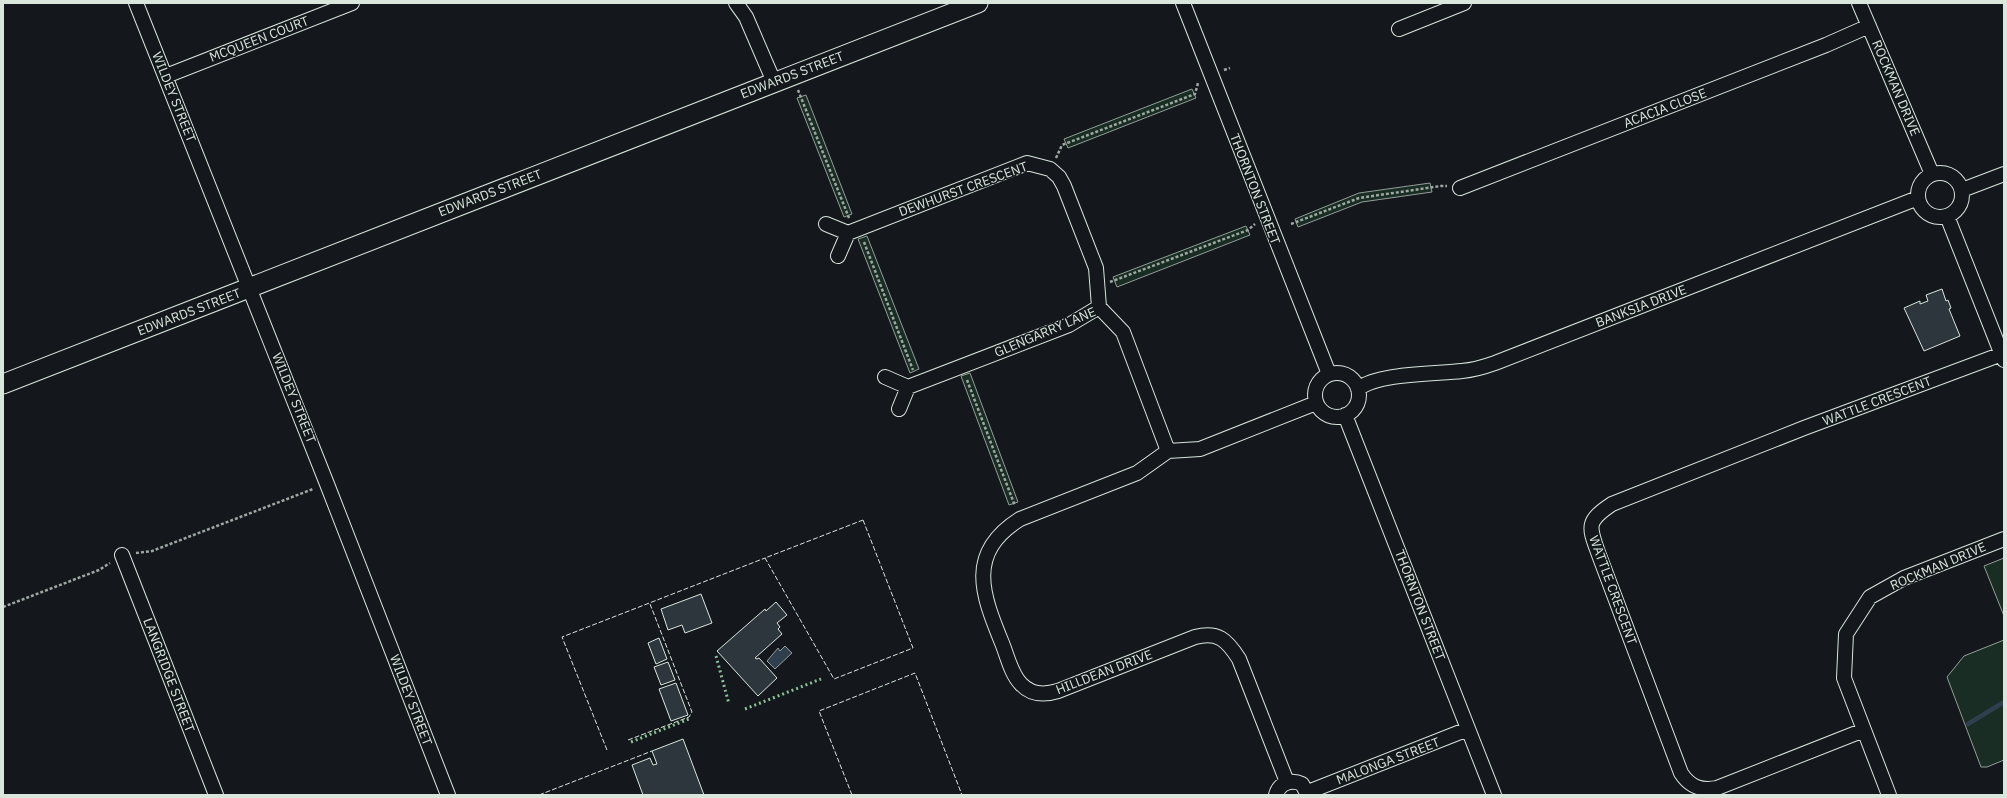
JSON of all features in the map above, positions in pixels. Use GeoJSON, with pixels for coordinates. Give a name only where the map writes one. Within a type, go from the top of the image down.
{"type":"FeatureCollection","features":[{"type":"Feature","properties":{"kind":"main road","name":"EDWARDS STREET"},"geometry":{"type":"LineString","coordinates":[[3,384],[978,3]]}},
{"type":"Feature","properties":{"kind":"street","name":"WILDEY STREET"},"geometry":{"type":"LineString","coordinates":[[136,3],[250,288],[448,795]]}},
{"type":"Feature","properties":{"kind":"street","name":"MCQUEEN COURT"},"geometry":{"type":"LineString","coordinates":[[166,76],[352,3]]}},
{"type":"Feature","properties":{"kind":"street"},"geometry":{"type":"LineString","coordinates":[[736,3],[746,17],[774,82]]}},
{"type":"Feature","properties":{"kind":"street","name":"THORNTON STREET"},"geometry":{"type":"LineString","coordinates":[[1183,3],[1328,374]]}},
{"type":"Feature","properties":{"kind":"street"},"geometry":{"type":"LineString","coordinates":[[1398,29],[1464,3]]}},
{"type":"Feature","properties":{"kind":"street","name":"ROCKMAN DRIVE"},"geometry":{"type":"LineString","coordinates":[[1859,3],[1932,174]]}},
{"type":"Feature","properties":{"kind":"street","name":"ACACIA CLOSE"},"geometry":{"type":"LineString","coordinates":[[1460,188],[1869,26]]}},
{"type":"Feature","properties":{"kind":"street","name":"DEWHURST CRESCENT"},"geometry":{"type":"LineString","coordinates":[[848,233],[1020,165],[1027,163],[1036,164],[1050,169]]}},
{"type":"Feature","properties":{"kind":"street"},"geometry":{"type":"LineString","coordinates":[[1050,169],[1059,177],[1064,186],[1096,268],[1098,300],[1100,307]]}},
{"type":"Feature","properties":{"kind":"street"},"geometry":{"type":"LineString","coordinates":[[1932,174],[1948,174],[1959,183],[1962,190],[1962,196],[1958,208],[1947,216],[1932,215],[1925,211],[1918,198],[1921,183],[1932,174]]}},
{"type":"Feature","properties":{"kind":"street"},"geometry":{"type":"LineString","coordinates":[[1962,190],[2004,174]]}},
{"type":"Feature","properties":{"kind":"street","name":"BANKSIA DRIVE"},"geometry":{"type":"LineString","coordinates":[[1358,389],[1366,383],[1380,379],[1464,371],[1495,363],[1918,198]]}},
{"type":"Feature","properties":{"kind":"street"},"geometry":{"type":"LineString","coordinates":[[1947,216],[2003,357]]}},
{"type":"Feature","properties":{"kind":"street"},"geometry":{"type":"LineString","coordinates":[[826,224],[848,233],[838,256]]}},
{"type":"Feature","properties":{"kind":"street","name":"GLENGARRY LANE"},"geometry":{"type":"LineString","coordinates":[[908,387],[1069,325],[1100,307],[1123,332],[1168,451]]}},
{"type":"Feature","properties":{"kind":"street","name":"WATTLE CRESCENT"},"geometry":{"type":"LineString","coordinates":[[1864,730],[1717,788],[1706,790],[1687,782],[1681,773],[1591,535],[1591,524],[1596,514],[1612,504],[1804,428],[2003,357]]}},
{"type":"Feature","properties":{"kind":"street"},"geometry":{"type":"LineString","coordinates":[[1341,373],[1347,375],[1352,378],[1358,389],[1358,402],[1350,412],[1345,415],[1338,417],[1325,414],[1316,403],[1315,389],[1322,377],[1328,374],[1341,373]]}},
{"type":"Feature","properties":{"kind":"street"},"geometry":{"type":"LineString","coordinates":[[885,377],[908,387],[899,409]]}},
{"type":"Feature","properties":{"kind":"street"},"geometry":{"type":"LineString","coordinates":[[1168,451],[1200,449],[1316,403]]}},
{"type":"Feature","properties":{"kind":"street","name":"THORNTON STREET"},"geometry":{"type":"LineString","coordinates":[[1345,415],[1494,795]]}},
{"type":"Feature","properties":{"kind":"street","name":"HILLDEAN DRIVE"},"geometry":{"type":"LineString","coordinates":[[1168,451],[1137,473],[1020,519],[1005,530],[991,548],[986,559],[983,584],[984,596],[990,614],[1020,684],[1037,693],[1047,694],[1195,637],[1206,634],[1215,635],[1232,647],[1239,659],[1286,782]]}},
{"type":"Feature","properties":{"kind":"street","name":"ROCKMAN DRIVE"},"geometry":{"type":"LineString","coordinates":[[1889,795],[1844,678],[1846,634],[1870,598],[1904,578],[2004,539]]}},
{"type":"Feature","properties":{"kind":"street","name":"LANGRIDGE STREET"},"geometry":{"type":"LineString","coordinates":[[122,555],[216,795]]}},
{"type":"Feature","properties":{"kind":"street","name":"MALONGA STREET"},"geometry":{"type":"LineString","coordinates":[[1308,794],[1468,729]]}},
{"type":"Feature","properties":{"kind":"street"},"geometry":{"type":"LineString","coordinates":[[1276,795],[1279,787],[1286,782],[1297,782],[1302,784],[1308,794]]}},
{"type":"Feature","properties":{"kind":"path"},"geometry":{"type":"LineString","coordinates":[[1050,169],[1062,146],[1195,94],[1198,83],[1230,68]]}},
{"type":"Feature","properties":{"kind":"path"},"geometry":{"type":"LineString","coordinates":[[1291,224],[1359,198],[1441,186],[1460,188]]}},
{"type":"Feature","properties":{"kind":"path"},"geometry":{"type":"LineString","coordinates":[[1098,284],[1116,281],[1248,230],[1259,221],[1267,218]]}},
{"type":"Feature","properties":{"kind":"path"},"geometry":{"type":"LineString","coordinates":[[962,366],[1020,519]]}},
{"type":"Feature","properties":{"kind":"path"},"geometry":{"type":"LineString","coordinates":[[3,607],[99,570],[122,555],[152,551],[327,484]]}},
{"type":"Feature","properties":{"kind":"green space"},"geometry":{"type":"Polygon","coordinates":[[[1192,89],[1196,98],[1068,148],[1064,139],[1192,89]]]}},
{"type":"Feature","properties":{"kind":"green space"},"geometry":{"type":"Polygon","coordinates":[[[806,95],[852,214],[844,217],[797,98],[806,95]]]}},
{"type":"Feature","properties":{"kind":"green space"},"geometry":{"type":"Polygon","coordinates":[[[1430,183],[1432,192],[1362,202],[1298,227],[1295,219],[1359,193],[1430,183]]]}},
{"type":"Feature","properties":{"kind":"green space"},"geometry":{"type":"Polygon","coordinates":[[[1246,226],[1250,235],[1117,287],[1113,277],[1246,226]]]}},
{"type":"Feature","properties":{"kind":"green space"},"geometry":{"type":"Polygon","coordinates":[[[867,236],[919,369],[910,373],[858,239],[867,236]]]}},
{"type":"Feature","properties":{"kind":"green space"},"geometry":{"type":"Polygon","coordinates":[[[970,373],[1018,502],[1009,505],[961,376],[970,373]]]}},
{"type":"Feature","properties":{"kind":"green space"},"geometry":{"type":"Polygon","coordinates":[[[2004,558],[2004,616],[1984,566],[2004,558]]]}},
{"type":"Feature","properties":{"kind":"green space"},"geometry":{"type":"Polygon","coordinates":[[[2004,640],[2004,760],[1987,767],[1981,767],[1947,677],[1964,656],[2004,640]]]}},
{"type":"Feature","properties":{"kind":"water"},"geometry":{"type":"Polygon","coordinates":[[[785,646],[792,653],[775,669],[767,661],[778,648],[780,651],[785,646]]]}},
{"type":"Feature","properties":{"kind":"building"},"geometry":{"type":"Polygon","coordinates":[[[1942,289],[1946,301],[1948,300],[1951,308],[1949,309],[1960,336],[1924,351],[1904,308],[1920,301],[1920,304],[1928,301],[1926,295],[1942,289]]]}},
{"type":"Feature","properties":{"kind":"building"},"geometry":{"type":"Polygon","coordinates":[[[701,594],[712,623],[685,633],[682,625],[668,630],[661,609],[701,594]]]}},
{"type":"Feature","properties":{"kind":"building"},"geometry":{"type":"Polygon","coordinates":[[[776,602],[787,615],[777,623],[780,627],[778,629],[782,634],[755,658],[759,658],[777,678],[758,696],[717,651],[765,609],[766,611],[776,602]]]}},
{"type":"Feature","properties":{"kind":"building"},"geometry":{"type":"Polygon","coordinates":[[[659,638],[667,659],[656,664],[648,643],[659,638]]]}},
{"type":"Feature","properties":{"kind":"building"},"geometry":{"type":"Polygon","coordinates":[[[668,662],[675,680],[661,685],[654,667],[668,662]]]}},
{"type":"Feature","properties":{"kind":"building"},"geometry":{"type":"Polygon","coordinates":[[[676,683],[688,715],[671,721],[659,689],[676,683]]]}},
{"type":"Feature","properties":{"kind":"building"},"geometry":{"type":"Polygon","coordinates":[[[683,739],[704,795],[643,795],[632,765],[650,758],[653,765],[657,764],[652,751],[683,739]]]}},
{"type":"Feature","properties":{"kind":"waterway"},"geometry":{"type":"LineString","coordinates":[[1968,724],[2004,702]]}},
{"type":"Feature","properties":{"kind":"hedge"},"geometry":{"type":"LineString","coordinates":[[716,656],[729,704]]}},
{"type":"Feature","properties":{"kind":"hedge"},"geometry":{"type":"LineString","coordinates":[[745,709],[821,679]]}},
{"type":"Feature","properties":{"kind":"hedge"},"geometry":{"type":"LineString","coordinates":[[631,742],[689,719]]}},
{"type":"Feature","properties":{"kind":"fence"},"geometry":{"type":"LineString","coordinates":[[863,520],[913,648],[834,679],[765,558],[863,520]]}},
{"type":"Feature","properties":{"kind":"fence"},"geometry":{"type":"LineString","coordinates":[[607,750],[562,637],[765,558]]}},
{"type":"Feature","properties":{"kind":"fence"},"geometry":{"type":"LineString","coordinates":[[628,740],[689,717],[692,712],[650,604]]}},
{"type":"Feature","properties":{"kind":"fence"},"geometry":{"type":"LineString","coordinates":[[852,795],[819,711],[915,673],[962,795]]}},
{"type":"Feature","properties":{"kind":"fence"},"geometry":{"type":"LineString","coordinates":[[539,795],[652,751]]}}]}
